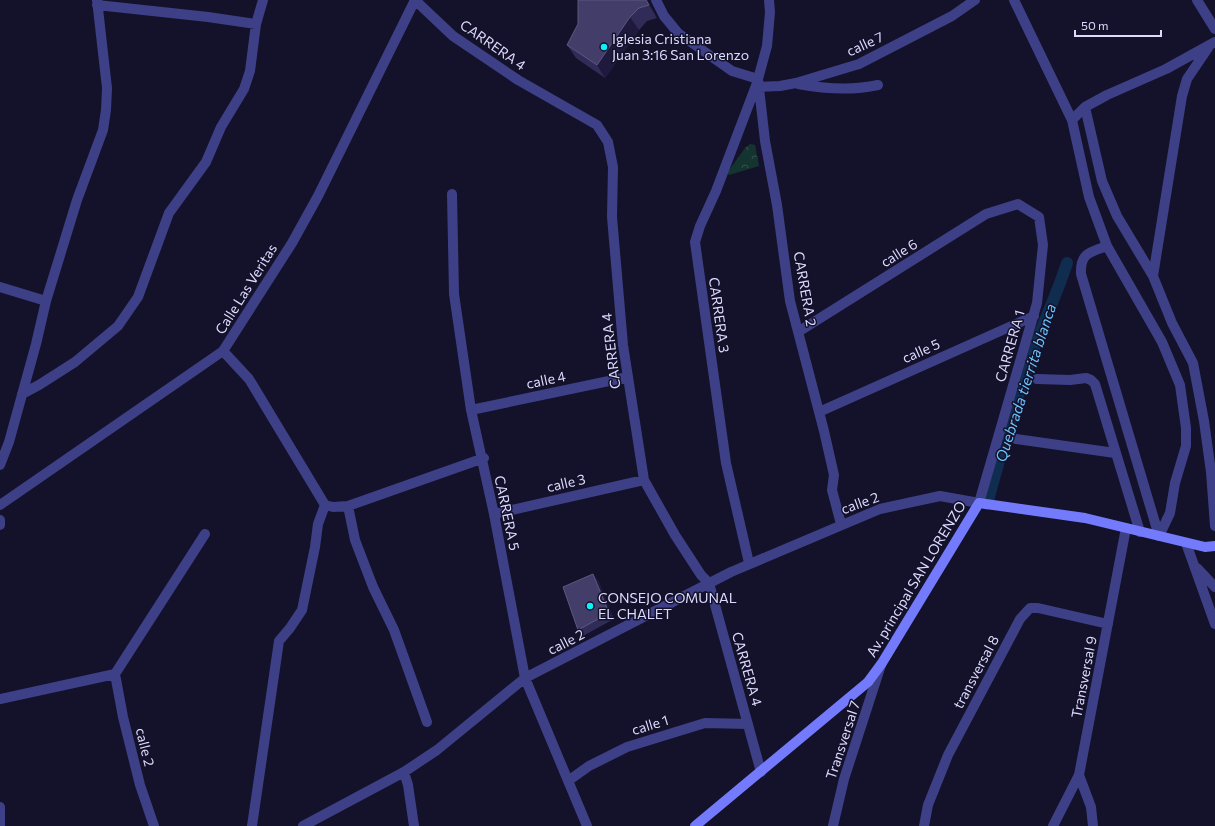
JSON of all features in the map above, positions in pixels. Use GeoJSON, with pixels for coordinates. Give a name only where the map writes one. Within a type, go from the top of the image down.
{"type":"FeatureCollection","features":[{"type":"Feature","properties":{"kind":"main road","name":"Av. principal SAN LORENZO"},"geometry":{"type":"LineString","coordinates":[[695,826],[868,682],[882,663],[978,503],[1084,518],[1186,543],[1205,547],[1215,546]]}},
{"type":"Feature","properties":{"kind":"street"},"geometry":{"type":"LineString","coordinates":[[22,394],[75,362],[118,326],[138,297],[169,213],[206,162],[221,127],[244,89],[250,71],[256,24],[263,0]]}},
{"type":"Feature","properties":{"kind":"street","name":"Calle Las Veritas"},"geometry":{"type":"LineString","coordinates":[[0,505],[223,351],[292,243],[318,196],[415,0]]}},
{"type":"Feature","properties":{"kind":"street","name":"CARRERA 4"},"geometry":{"type":"LineString","coordinates":[[415,0],[453,36],[518,80],[598,125],[608,142],[613,168],[612,217],[623,345],[644,480],[675,535],[701,575],[709,583],[761,772]]}},
{"type":"Feature","properties":{"kind":"street"},"geometry":{"type":"LineString","coordinates":[[656,0],[664,16],[678,33],[732,70],[758,83]]}},
{"type":"Feature","properties":{"kind":"street","name":"CARRERA 2"},"geometry":{"type":"LineString","coordinates":[[769,0],[770,12],[767,46],[758,83],[765,141],[777,206],[790,300],[834,475],[832,490],[841,524]]}},
{"type":"Feature","properties":{"kind":"street","name":"calle 7"},"geometry":{"type":"LineString","coordinates":[[758,83],[780,86],[796,83],[859,64],[952,16],[975,0]]}},
{"type":"Feature","properties":{"kind":"street"},"geometry":{"type":"LineString","coordinates":[[1014,0],[1072,120],[1089,197],[1107,246],[1162,342],[1180,385],[1186,428],[1186,446],[1175,483],[1170,513],[1159,536]]}},
{"type":"Feature","properties":{"kind":"street"},"geometry":{"type":"LineString","coordinates":[[1200,1],[1215,29]]}},
{"type":"Feature","properties":{"kind":"street"},"geometry":{"type":"LineString","coordinates":[[0,466],[9,442],[46,301],[78,200],[103,130],[107,88],[97,3],[256,24]]}},
{"type":"Feature","properties":{"kind":"street"},"geometry":{"type":"LineString","coordinates":[[1072,120],[1085,107],[1107,95],[1166,70],[1212,44]]}},
{"type":"Feature","properties":{"kind":"street"},"geometry":{"type":"LineString","coordinates":[[1153,276],[1182,96],[1187,79],[1212,44]]}},
{"type":"Feature","properties":{"kind":"street","name":"CARRERA 3"},"geometry":{"type":"LineString","coordinates":[[749,563],[726,463],[696,242],[700,226],[716,191],[758,83]]}},
{"type":"Feature","properties":{"kind":"street"},"geometry":{"type":"LineString","coordinates":[[796,83],[820,88],[847,89],[863,88],[878,84]]}},
{"type":"Feature","properties":{"kind":"street"},"geometry":{"type":"LineString","coordinates":[[1085,107],[1102,181],[1117,216],[1153,276],[1172,323],[1193,363],[1204,421],[1215,526]]}},
{"type":"Feature","properties":{"kind":"street","name":"CARRERA 5"},"geometry":{"type":"LineString","coordinates":[[452,194],[454,294],[470,410],[494,514],[525,678],[587,826]]}},
{"type":"Feature","properties":{"kind":"street","name":"calle 6"},"geometry":{"type":"LineString","coordinates":[[798,332],[986,214],[1018,204]]}},
{"type":"Feature","properties":{"kind":"street","name":"CARRERA 1"},"geometry":{"type":"LineString","coordinates":[[978,503],[1038,304],[1043,245],[1039,217],[1018,204]]}},
{"type":"Feature","properties":{"kind":"street"},"geometry":{"type":"LineString","coordinates":[[1107,246],[1088,253],[1082,260],[1081,274],[1159,536]]}},
{"type":"Feature","properties":{"kind":"street"},"geometry":{"type":"LineString","coordinates":[[0,286],[46,301]]}},
{"type":"Feature","properties":{"kind":"street","name":"calle 5"},"geometry":{"type":"LineString","coordinates":[[819,412],[1034,316]]}},
{"type":"Feature","properties":{"kind":"street"},"geometry":{"type":"LineString","coordinates":[[223,351],[249,379],[325,505],[333,507],[348,506],[484,458]]}},
{"type":"Feature","properties":{"kind":"street","name":"calle 4"},"geometry":{"type":"LineString","coordinates":[[470,410],[628,378]]}},
{"type":"Feature","properties":{"kind":"street"},"geometry":{"type":"LineString","coordinates":[[1037,379],[1070,380],[1086,378],[1095,384],[1140,532]]}},
{"type":"Feature","properties":{"kind":"street"},"geometry":{"type":"LineString","coordinates":[[1016,439],[1115,453]]}},
{"type":"Feature","properties":{"kind":"street","name":"calle 3"},"geometry":{"type":"LineString","coordinates":[[494,514],[644,480]]}},
{"type":"Feature","properties":{"kind":"street","name":"calle 2"},"geometry":{"type":"LineString","coordinates":[[308,825],[404,772],[437,750],[525,678],[749,563],[880,509],[940,496],[978,503]]}},
{"type":"Feature","properties":{"kind":"street"},"geometry":{"type":"LineString","coordinates":[[252,826],[279,641],[302,610],[315,547],[318,524],[325,505]]}},
{"type":"Feature","properties":{"kind":"street"},"geometry":{"type":"LineString","coordinates":[[348,506],[355,540],[373,587],[394,630],[427,722]]}},
{"type":"Feature","properties":{"kind":"street"},"geometry":{"type":"LineString","coordinates":[[0,520],[0,525]]}},
{"type":"Feature","properties":{"kind":"street","name":"Transversal 9"},"geometry":{"type":"LineString","coordinates":[[1053,826],[1079,775],[1126,528]]}},
{"type":"Feature","properties":{"kind":"street"},"geometry":{"type":"LineString","coordinates":[[0,699],[116,674],[205,534]]}},
{"type":"Feature","properties":{"kind":"street"},"geometry":{"type":"LineString","coordinates":[[1186,543],[1215,624]]}},
{"type":"Feature","properties":{"kind":"street"},"geometry":{"type":"LineString","coordinates":[[1194,564],[1215,587]]}},
{"type":"Feature","properties":{"kind":"street","name":"transversal 8"},"geometry":{"type":"LineString","coordinates":[[924,826],[928,805],[948,755],[1020,619],[1030,608],[1038,608],[1108,624]]}},
{"type":"Feature","properties":{"kind":"street","name":"Transversal 7"},"geometry":{"type":"LineString","coordinates":[[833,826],[844,779],[882,663]]}},
{"type":"Feature","properties":{"kind":"street","name":"calle 2"},"geometry":{"type":"LineString","coordinates":[[116,674],[123,718],[140,785],[154,826]]}},
{"type":"Feature","properties":{"kind":"street","name":"calle 1"},"geometry":{"type":"LineString","coordinates":[[568,781],[589,766],[627,747],[705,724],[748,724]]}},
{"type":"Feature","properties":{"kind":"street"},"geometry":{"type":"LineString","coordinates":[[404,772],[408,785],[414,826]]}},
{"type":"Feature","properties":{"kind":"street"},"geometry":{"type":"LineString","coordinates":[[1079,775],[1091,807],[1093,826]]}},
{"type":"Feature","properties":{"kind":"street"},"geometry":{"type":"LineString","coordinates":[[0,807],[0,826]]}},
{"type":"Feature","properties":{"kind":"green space"},"geometry":{"type":"Polygon","coordinates":[[[750,144],[755,145],[759,166],[729,175],[727,173],[745,148],[750,144]]]}},
{"type":"Feature","properties":{"kind":"building","name":"Iglesia Cristiana Juan 3:16 San Lorenzo"},"geometry":{"type":"Polygon","coordinates":[[[578,0],[646,0],[649,5],[639,8],[630,17],[597,65],[567,45],[578,24],[578,0]]]}},
{"type":"Feature","properties":{"kind":"building","name":"CONSEJO COMUNAL EL CHALET"},"geometry":{"type":"Polygon","coordinates":[[[593,574],[609,613],[578,630],[563,587],[593,574]]]}},
{"type":"Feature","properties":{"kind":"waterway","name":"Quebrada tierrita blanca"},"geometry":{"type":"LineString","coordinates":[[987,504],[1025,372],[1067,263]]}},
{"type":"Feature","properties":{"kind":"place","name":"Iglesia Cristiana Juan 3:16 San Lorenzo"},"geometry":{"type":"Point","coordinates":[604,47]}},
{"type":"Feature","properties":{"kind":"place","name":"CONSEJO COMUNAL EL CHALET"},"geometry":{"type":"Point","coordinates":[590,606]}}]}
